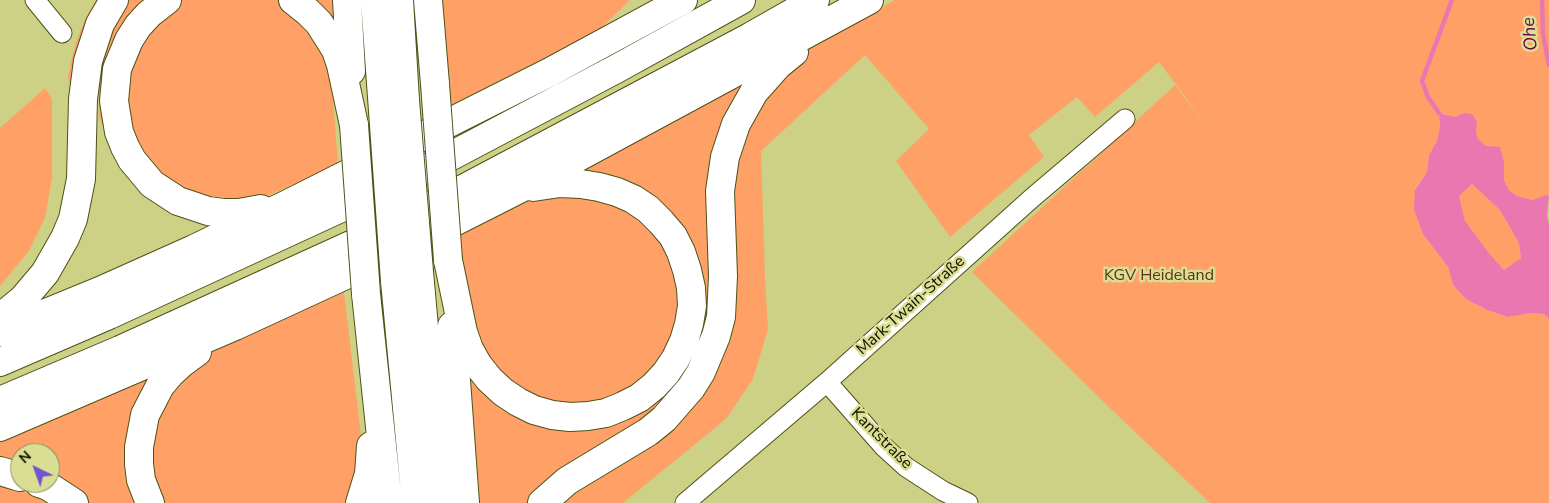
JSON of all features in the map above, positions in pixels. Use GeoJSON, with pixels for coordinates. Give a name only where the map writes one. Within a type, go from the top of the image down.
{"type":"FeatureCollection","features":[{"type":"Feature","properties":{"kind":"highway"},"geometry":{"type":"LineString","coordinates":[[0,318],[23,299],[45,273],[66,238],[73,219],[82,179],[83,99],[88,61],[100,24],[114,0]]}},
{"type":"Feature","properties":{"kind":"highway"},"geometry":{"type":"LineString","coordinates":[[167,0],[149,14],[138,26],[129,40],[117,69],[114,85],[115,117],[122,139],[132,160],[158,189],[192,207],[215,212],[239,213],[288,204]]}},
{"type":"Feature","properties":{"kind":"highway"},"geometry":{"type":"LineString","coordinates":[[293,0],[319,23],[336,50],[354,125]]}},
{"type":"Feature","properties":{"kind":"highway"},"geometry":{"type":"LineString","coordinates":[[347,0],[366,294],[388,503]]}},
{"type":"Feature","properties":{"kind":"highway"},"geometry":{"type":"LineString","coordinates":[[375,0],[394,105],[407,276],[416,503]]}},
{"type":"Feature","properties":{"kind":"highway"},"geometry":{"type":"LineString","coordinates":[[394,105],[399,0]]}},
{"type":"Feature","properties":{"kind":"highway"},"geometry":{"type":"LineString","coordinates":[[428,0],[465,503]]}},
{"type":"Feature","properties":{"kind":"highway"},"geometry":{"type":"LineString","coordinates":[[550,72],[608,36],[632,15],[644,0]]}},
{"type":"Feature","properties":{"kind":"highway"},"geometry":{"type":"LineString","coordinates":[[0,332],[100,291],[288,204],[550,72],[683,0]]}},
{"type":"Feature","properties":{"kind":"highway"},"geometry":{"type":"LineString","coordinates":[[0,362],[109,315],[434,165],[616,69],[740,0]]}},
{"type":"Feature","properties":{"kind":"highway"},"geometry":{"type":"LineString","coordinates":[[0,401],[120,350],[351,245],[437,203],[750,37],[815,0]]}},
{"type":"Feature","properties":{"kind":"highway"},"geometry":{"type":"LineString","coordinates":[[0,427],[235,326],[352,272],[521,188],[869,0]]}},
{"type":"Feature","properties":{"kind":"highway"},"geometry":{"type":"LineString","coordinates":[[542,503],[568,481],[648,432],[664,419],[691,388],[709,354],[720,318],[723,276],[720,209],[721,174],[736,124],[754,92],[778,65],[843,15]]}},
{"type":"Feature","properties":{"kind":"highway"},"geometry":{"type":"LineString","coordinates":[[448,260],[463,332],[469,349],[489,379],[518,402],[534,410],[552,414],[570,417],[588,416],[606,413],[623,406],[639,398],[654,386],[676,358],[684,341],[690,315],[691,288],[681,252],[673,236],[661,222],[633,199],[599,186],[560,183],[521,188]]}},
{"type":"Feature","properties":{"kind":"highway"},"geometry":{"type":"LineString","coordinates":[[407,276],[440,503]]}},
{"type":"Feature","properties":{"kind":"highway"},"geometry":{"type":"LineString","coordinates":[[150,503],[142,480],[138,447],[143,423],[151,400],[160,386],[182,362],[235,326]]}},
{"type":"Feature","properties":{"kind":"highway"},"geometry":{"type":"LineString","coordinates":[[360,503],[369,474],[376,387]]}},
{"type":"Feature","properties":{"kind":"highway"},"geometry":{"type":"LineString","coordinates":[[59,493],[74,503]]}},
{"type":"Feature","properties":{"kind":"street"},"geometry":{"type":"LineString","coordinates":[[35,0],[62,33]]}},
{"type":"Feature","properties":{"kind":"street","name":"Mark-Twain-Straße"},"geometry":{"type":"LineString","coordinates":[[696,500],[1032,198],[1125,119]]}},
{"type":"Feature","properties":{"kind":"street","name":"Kantstraße"},"geometry":{"type":"LineString","coordinates":[[827,382],[884,447],[900,462],[929,483],[968,503]]}},
{"type":"Feature","properties":{"kind":"green space"},"geometry":{"type":"Polygon","coordinates":[[[96,0],[339,0],[331,72],[338,165],[260,199],[164,207],[135,186],[114,155],[99,117],[99,86],[69,83],[68,77],[75,45],[85,19],[96,0]]]}},
{"type":"Feature","properties":{"kind":"green space"},"geometry":{"type":"Polygon","coordinates":[[[438,0],[630,0],[599,30],[446,108],[438,0]]]}},
{"type":"Feature","properties":{"kind":"green space","name":"KGV Heideland"},"geometry":{"type":"Polygon","coordinates":[[[895,0],[1549,0],[1549,196],[1533,200],[1517,196],[1509,190],[1504,180],[1504,162],[1478,139],[1476,132],[1477,122],[1464,113],[1455,117],[1439,113],[1440,126],[1437,141],[1429,155],[1427,172],[1415,189],[1423,234],[1448,267],[1453,285],[1466,299],[1487,310],[1508,317],[1531,313],[1544,314],[1549,319],[1549,503],[1210,503],[1113,411],[972,272],[1175,85],[1218,141],[1159,62],[1095,117],[1077,97],[1029,135],[1044,157],[950,237],[896,161],[929,129],[865,55],[761,151],[768,329],[753,379],[726,419],[623,503],[474,503],[456,234],[895,0]]]}},
{"type":"Feature","properties":{"kind":"green space"},"geometry":{"type":"Polygon","coordinates":[[[45,88],[52,99],[52,178],[45,218],[29,251],[0,286],[0,128],[45,88]]]}},
{"type":"Feature","properties":{"kind":"green space"},"geometry":{"type":"Polygon","coordinates":[[[1472,184],[1500,210],[1519,243],[1521,258],[1504,270],[1465,221],[1459,195],[1472,184]]]}},
{"type":"Feature","properties":{"kind":"green space"},"geometry":{"type":"Polygon","coordinates":[[[344,292],[369,503],[0,503],[0,435],[199,358],[344,292]]]}},
{"type":"Feature","properties":{"kind":"shaded area"},"geometry":{"type":"Polygon","coordinates":[[[1439,113],[1455,117],[1464,113],[1472,114],[1477,122],[1476,132],[1478,139],[1486,146],[1500,147],[1504,162],[1504,180],[1509,190],[1517,196],[1533,200],[1546,195],[1549,196],[1547,216],[1549,224],[1549,319],[1544,314],[1531,313],[1508,317],[1487,310],[1466,299],[1453,285],[1448,267],[1423,234],[1414,210],[1415,190],[1427,172],[1429,155],[1437,141],[1440,126],[1439,113]],[[1472,184],[1459,196],[1465,221],[1504,270],[1521,258],[1519,243],[1500,210],[1472,184]]]}},
{"type":"Feature","properties":{"kind":"waterway"},"geometry":{"type":"LineString","coordinates":[[1439,113],[1428,97],[1422,81],[1452,0]]}},
{"type":"Feature","properties":{"kind":"waterway","name":"Ohe"},"geometry":{"type":"LineString","coordinates":[[1542,0],[1543,34],[1549,65]]}}]}
